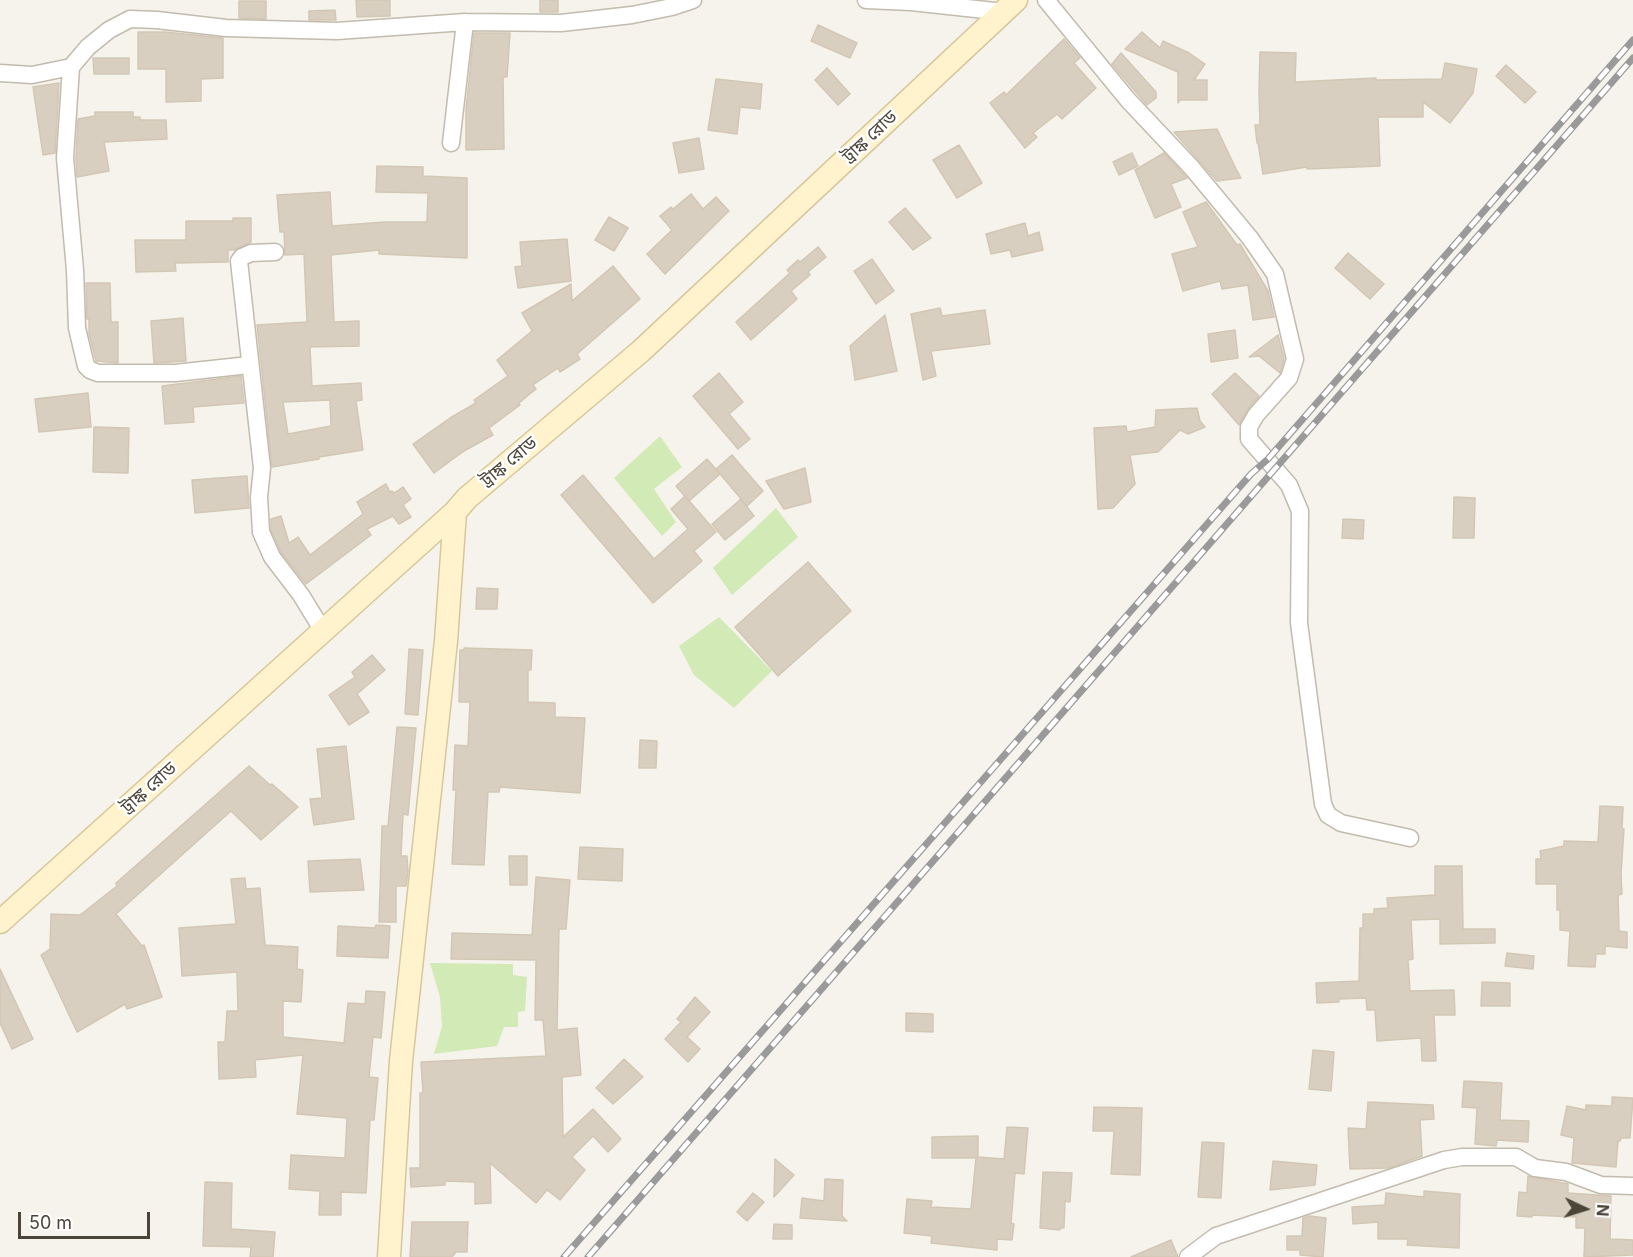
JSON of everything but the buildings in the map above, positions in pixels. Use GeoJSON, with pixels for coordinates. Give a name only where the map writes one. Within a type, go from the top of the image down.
{"type":"FeatureCollection","features":[{"type":"Feature","properties":{"kind":"main road","name":"ট্রাঙ্ক রোড"},"geometry":{"type":"LineString","coordinates":[[0,922],[455,512],[467,498],[641,351],[1010,6]]}},
{"type":"Feature","properties":{"kind":"main road"},"geometry":{"type":"LineString","coordinates":[[389,1257],[401,1061],[446,641],[455,512]]}},
{"type":"Feature","properties":{"kind":"street"},"geometry":{"type":"LineString","coordinates":[[0,73],[32,75],[71,67],[109,30],[130,20],[157,20],[226,28],[337,31],[465,22],[561,23],[632,15],[693,0]]}},
{"type":"Feature","properties":{"kind":"street"},"geometry":{"type":"LineString","coordinates":[[866,0],[1010,6]]}},
{"type":"Feature","properties":{"kind":"street"},"geometry":{"type":"LineString","coordinates":[[1046,0],[1128,100],[1192,168],[1250,238],[1275,274],[1295,359],[1289,378],[1256,415],[1249,427],[1249,439],[1289,485],[1300,511],[1299,623],[1323,804],[1328,815],[1341,824],[1410,838]]}},
{"type":"Feature","properties":{"kind":"street"},"geometry":{"type":"LineString","coordinates":[[451,143],[465,22]]}},
{"type":"Feature","properties":{"kind":"street"},"geometry":{"type":"LineString","coordinates":[[71,67],[64,158],[75,270],[77,328],[86,366],[98,373],[176,373],[249,365]]}},
{"type":"Feature","properties":{"kind":"street"},"geometry":{"type":"LineString","coordinates":[[275,252],[251,254],[242,257],[239,261],[262,468],[259,497],[261,532],[272,557],[301,595],[323,631]]}},
{"type":"Feature","properties":{"kind":"street"},"geometry":{"type":"LineString","coordinates":[[1188,1257],[1216,1236],[1435,1163],[1462,1157],[1516,1157],[1535,1168],[1566,1172],[1601,1185],[1633,1186]]}},
{"type":"Feature","properties":{"kind":"green space"},"geometry":{"type":"Polygon","coordinates":[[[660,436],[682,467],[654,489],[676,522],[662,536],[614,478],[660,436]]]}},
{"type":"Feature","properties":{"kind":"green space"},"geometry":{"type":"Polygon","coordinates":[[[776,508],[798,537],[732,595],[713,568],[776,508]]]}},
{"type":"Feature","properties":{"kind":"green space"},"geometry":{"type":"Polygon","coordinates":[[[719,617],[772,671],[734,708],[694,675],[679,646],[719,617]]]}},
{"type":"Feature","properties":{"kind":"green space"},"geometry":{"type":"Polygon","coordinates":[[[430,963],[513,964],[513,975],[527,977],[525,1011],[518,1012],[518,1027],[504,1027],[497,1046],[434,1054],[442,1026],[440,997],[430,963]]]}},
{"type":"Feature","properties":{"kind":"railway"},"geometry":{"type":"LineString","coordinates":[[564,1257],[1251,474],[1268,459],[1633,40]]}},
{"type":"Feature","properties":{"kind":"railway"},"geometry":{"type":"LineString","coordinates":[[588,1257],[1633,58]]}}]}
